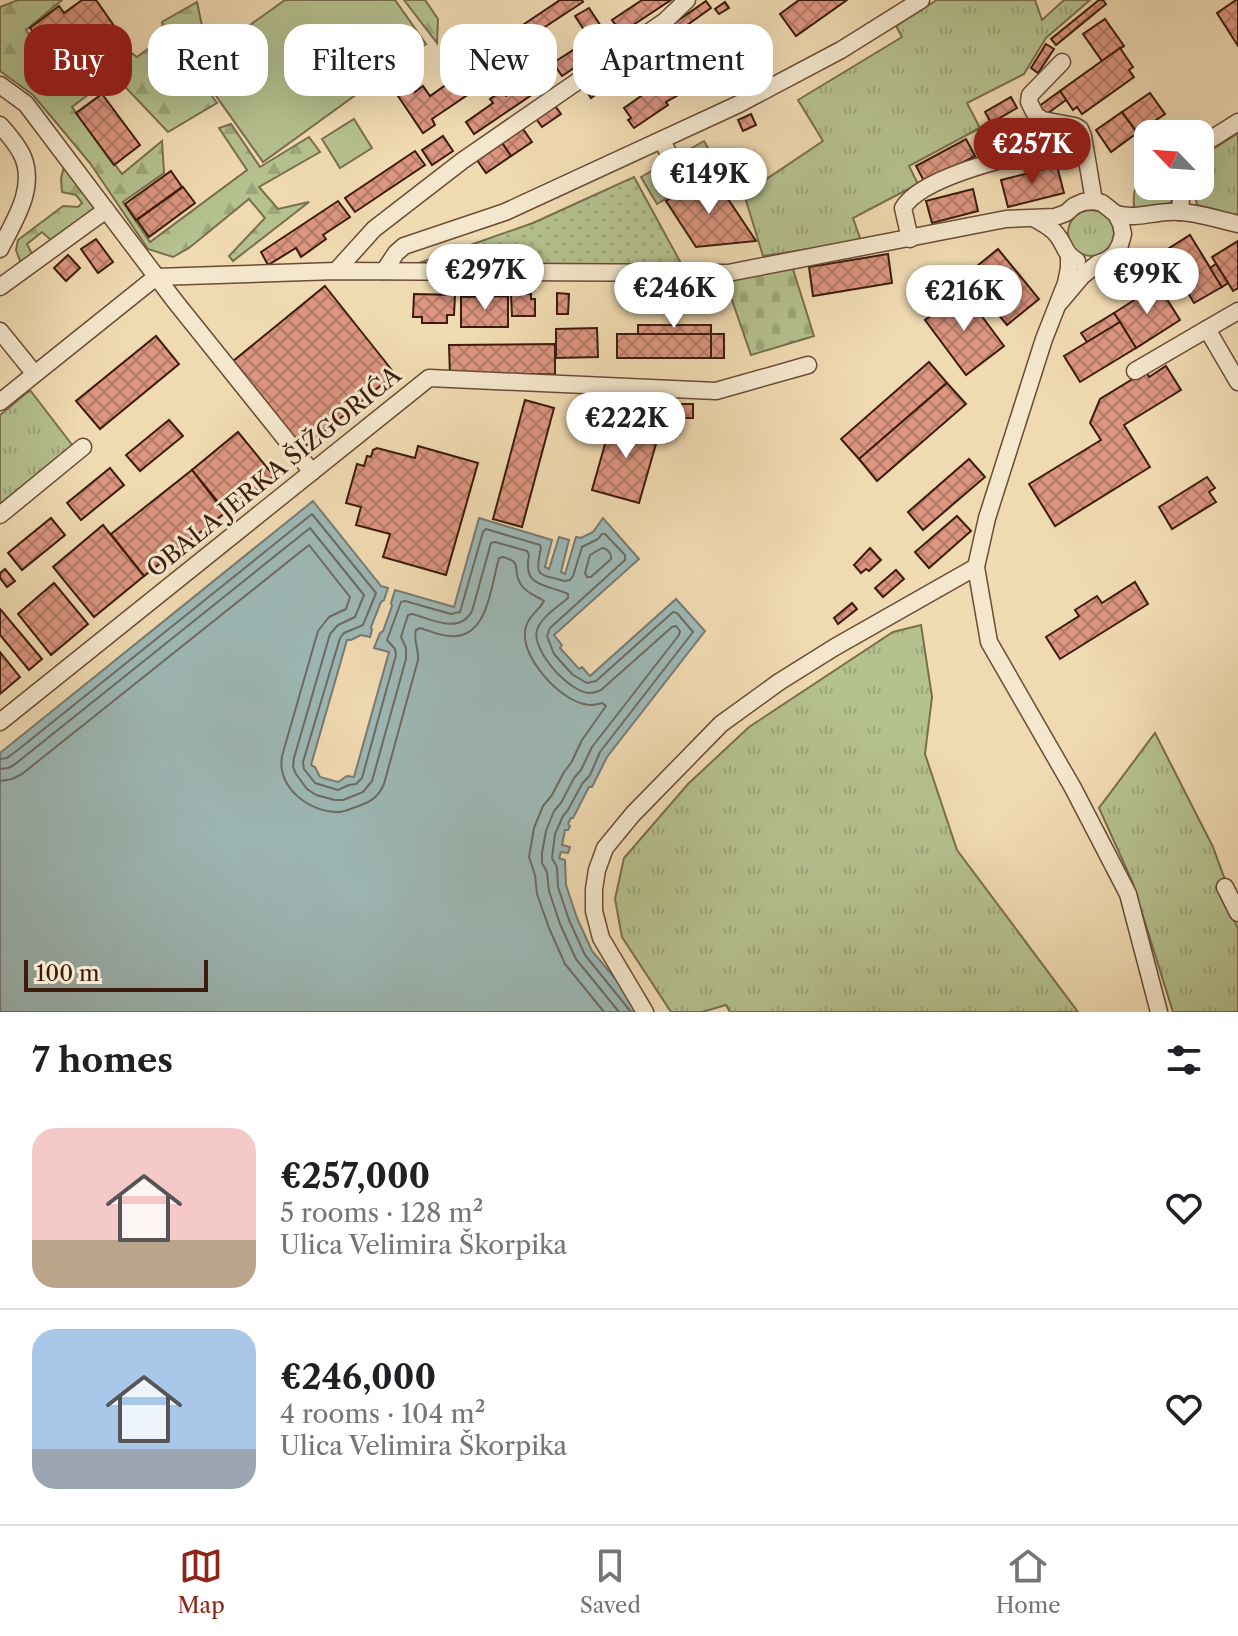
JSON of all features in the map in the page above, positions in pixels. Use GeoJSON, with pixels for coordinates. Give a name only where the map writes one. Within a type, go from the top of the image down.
{"type":"FeatureCollection","features":[{"type":"Feature","properties":{"kind":"street"},"geometry":{"type":"LineString","coordinates":[[336,271],[374,229],[450,170],[665,21],[687,0]]}},
{"type":"Feature","properties":{"kind":"street"},"geometry":{"type":"LineString","coordinates":[[384,271],[404,246],[505,212],[662,141],[803,71],[921,0]]}},
{"type":"Feature","properties":{"kind":"street"},"geometry":{"type":"LineString","coordinates":[[1062,62],[1030,95],[1029,102],[1036,116],[1043,120],[1080,129],[1094,201]]}},
{"type":"Feature","properties":{"kind":"street"},"geometry":{"type":"LineString","coordinates":[[0,85],[26,104],[156,277],[312,472]]}},
{"type":"Feature","properties":{"kind":"street"},"geometry":{"type":"LineString","coordinates":[[1214,137],[1238,122]]}},
{"type":"Feature","properties":{"kind":"street"},"geometry":{"type":"LineString","coordinates":[[0,125],[22,156],[27,177],[24,201],[0,249]]}},
{"type":"Feature","properties":{"kind":"street"},"geometry":{"type":"LineString","coordinates":[[662,141],[671,158]]}},
{"type":"Feature","properties":{"kind":"street"},"geometry":{"type":"LineString","coordinates":[[910,239],[903,208],[919,191],[978,166],[1064,144]]}},
{"type":"Feature","properties":{"kind":"street"},"geometry":{"type":"LineString","coordinates":[[1180,212],[1181,200]]}},
{"type":"Feature","properties":{"kind":"street"},"geometry":{"type":"LineString","coordinates":[[1097,264],[1077,262],[1069,256],[1060,238],[1066,213],[1083,202],[1094,201],[1110,207],[1121,224],[1123,234],[1120,245],[1115,254],[1082,276],[1051,317],[987,518],[976,567],[989,642],[1073,788],[1128,894],[1159,1012]]}},
{"type":"Feature","properties":{"kind":"street"},"geometry":{"type":"LineString","coordinates":[[0,287],[106,210]]}},
{"type":"Feature","properties":{"kind":"street"},"geometry":{"type":"LineString","coordinates":[[1116,214],[1133,217],[1180,212],[1238,224]]}},
{"type":"Feature","properties":{"kind":"street"},"geometry":{"type":"LineString","coordinates":[[0,402],[156,277],[336,271],[728,273],[1006,219],[1046,219],[1066,213]]}},
{"type":"Feature","properties":{"kind":"street"},"geometry":{"type":"LineString","coordinates":[[1120,245],[1136,228],[1156,214]]}},
{"type":"Feature","properties":{"kind":"street"},"geometry":{"type":"LineString","coordinates":[[1034,219],[1060,238]]}},
{"type":"Feature","properties":{"kind":"street"},"geometry":{"type":"LineString","coordinates":[[1060,302],[1069,256]]}},
{"type":"Feature","properties":{"kind":"street"},"geometry":{"type":"LineString","coordinates":[[1135,371],[1238,311]]}},
{"type":"Feature","properties":{"kind":"street"},"geometry":{"type":"LineString","coordinates":[[1207,329],[1238,382]]}},
{"type":"Feature","properties":{"kind":"street"},"geometry":{"type":"LineString","coordinates":[[0,331],[34,373]]}},
{"type":"Feature","properties":{"kind":"street","name":"OBALA JERKA ŠIŽGORIĆA"},"geometry":{"type":"LineString","coordinates":[[0,722],[429,378],[716,391],[808,365]]}},
{"type":"Feature","properties":{"kind":"street"},"geometry":{"type":"LineString","coordinates":[[0,515],[83,447]]}},
{"type":"Feature","properties":{"kind":"street"},"geometry":{"type":"LineString","coordinates":[[645,1012],[601,938],[594,911],[597,870],[605,848],[633,814],[721,724],[835,647],[976,567]]}},
{"type":"Feature","properties":{"kind":"street"},"geometry":{"type":"LineString","coordinates":[[1225,887],[1238,913]]}},
{"type":"Feature","properties":{"kind":"green space"},"geometry":{"type":"Polygon","coordinates":[[[18,0],[62,0],[33,24],[24,24],[24,88],[0,71],[0,7],[18,0]]]}},
{"type":"Feature","properties":{"kind":"green space"},"geometry":{"type":"Polygon","coordinates":[[[285,0],[395,0],[412,24],[284,24],[284,96],[354,96],[263,162],[216,96],[268,96],[268,24],[251,24],[285,0]]]}},
{"type":"Feature","properties":{"kind":"green space"},"geometry":{"type":"Polygon","coordinates":[[[404,0],[425,0],[438,19],[437,43],[404,0]]]}},
{"type":"Feature","properties":{"kind":"green space"},"geometry":{"type":"Polygon","coordinates":[[[937,0],[1035,0],[1042,20],[1064,0],[1090,0],[1046,38],[1024,74],[967,103],[980,128],[909,166],[918,184],[853,218],[861,241],[763,256],[744,194],[823,141],[798,100],[902,37],[896,26],[937,0]]]}},
{"type":"Feature","properties":{"kind":"green space"},"geometry":{"type":"Polygon","coordinates":[[[197,2],[202,24],[162,24],[162,22],[197,2]]]}},
{"type":"Feature","properties":{"kind":"green space"},"geometry":{"type":"Polygon","coordinates":[[[148,49],[148,96],[212,96],[217,103],[168,132],[132,94],[132,53],[137,57],[148,49]]]}},
{"type":"Feature","properties":{"kind":"green space"},"geometry":{"type":"Polygon","coordinates":[[[34,96],[86,96],[72,107],[122,174],[162,141],[164,173],[123,202],[150,242],[247,170],[219,128],[231,124],[260,167],[309,137],[320,152],[259,187],[278,209],[309,202],[233,261],[229,256],[265,218],[249,199],[189,248],[173,257],[148,249],[90,163],[34,96]]]}},
{"type":"Feature","properties":{"kind":"green space"},"geometry":{"type":"Polygon","coordinates":[[[354,119],[372,148],[340,168],[322,139],[354,119]]]}},
{"type":"Feature","properties":{"kind":"green space"},"geometry":{"type":"Polygon","coordinates":[[[1238,133],[1238,215],[1197,205],[1196,200],[1214,200],[1214,148],[1238,133]]]}},
{"type":"Feature","properties":{"kind":"green space"},"geometry":{"type":"Polygon","coordinates":[[[704,141],[719,168],[657,204],[641,177],[704,141]]]}},
{"type":"Feature","properties":{"kind":"green space"},"geometry":{"type":"Polygon","coordinates":[[[65,163],[99,211],[53,242],[42,232],[27,244],[33,256],[21,264],[16,250],[18,240],[63,206],[78,207],[82,203],[76,195],[62,192],[61,178],[65,163]]]}},
{"type":"Feature","properties":{"kind":"green space"},"geometry":{"type":"Polygon","coordinates":[[[634,177],[683,267],[416,264],[533,223],[634,177]]]}},
{"type":"Feature","properties":{"kind":"green space"},"geometry":{"type":"Polygon","coordinates":[[[1172,200],[1169,205],[1135,214],[1134,202],[1172,200]]]}},
{"type":"Feature","properties":{"kind":"green space"},"geometry":{"type":"Polygon","coordinates":[[[1091,210],[1107,217],[1114,233],[1107,249],[1091,256],[1075,249],[1068,233],[1075,217],[1091,210]]]}},
{"type":"Feature","properties":{"kind":"green space"},"geometry":{"type":"Polygon","coordinates":[[[792,266],[814,336],[751,355],[725,280],[792,266]]]}},
{"type":"Feature","properties":{"kind":"green space"},"geometry":{"type":"Polygon","coordinates":[[[30,390],[76,450],[0,511],[0,415],[30,390]]]}},
{"type":"Feature","properties":{"kind":"green space"},"geometry":{"type":"Polygon","coordinates":[[[921,625],[932,697],[925,754],[957,850],[1078,1012],[730,1012],[726,1005],[702,1012],[671,1012],[622,937],[615,899],[624,858],[688,784],[749,727],[893,632],[921,625]]]}},
{"type":"Feature","properties":{"kind":"green space"},"geometry":{"type":"Polygon","coordinates":[[[1155,733],[1213,847],[1225,880],[1216,887],[1238,928],[1238,1012],[1173,1012],[1132,881],[1099,808],[1155,733]]]}},
{"type":"Feature","properties":{"kind":"water"},"geometry":{"type":"Polygon","coordinates":[[[313,501],[381,586],[388,588],[371,627],[370,637],[361,635],[347,640],[311,765],[320,777],[338,782],[347,776],[354,777],[389,652],[374,648],[383,631],[395,590],[454,607],[479,518],[552,540],[545,567],[549,569],[559,537],[569,540],[561,572],[565,574],[576,537],[593,532],[603,518],[639,559],[554,635],[562,645],[560,648],[590,676],[676,599],[705,631],[607,757],[571,818],[568,830],[565,830],[562,845],[570,847],[568,853],[561,852],[559,858],[565,860],[566,885],[592,951],[640,1012],[0,1012],[0,753],[313,501]]]}},
{"type":"Feature","properties":{"kind":"building"},"geometry":{"type":"Polygon","coordinates":[[[82,0],[96,0],[113,24],[35,24],[59,6],[64,13],[82,0]]]}},
{"type":"Feature","properties":{"kind":"building"},"geometry":{"type":"Polygon","coordinates":[[[560,0],[583,2],[550,24],[524,24],[560,0]]]}},
{"type":"Feature","properties":{"kind":"building"},"geometry":{"type":"Polygon","coordinates":[[[642,0],[671,0],[635,24],[615,24],[612,20],[642,0]]]}},
{"type":"Feature","properties":{"kind":"building"},"geometry":{"type":"Polygon","coordinates":[[[799,0],[847,0],[796,36],[780,14],[799,0]]]}},
{"type":"Feature","properties":{"kind":"building"},"geometry":{"type":"Polygon","coordinates":[[[1099,0],[1106,4],[1056,45],[1051,39],[1099,0]]]}},
{"type":"Feature","properties":{"kind":"building"},"geometry":{"type":"Polygon","coordinates":[[[1238,0],[1238,46],[1217,13],[1238,0]]]}},
{"type":"Feature","properties":{"kind":"building"},"geometry":{"type":"Polygon","coordinates":[[[706,1],[711,8],[689,24],[673,24],[706,1]]]}},
{"type":"Feature","properties":{"kind":"building"},"geometry":{"type":"Polygon","coordinates":[[[725,2],[729,8],[719,14],[715,9],[725,2]]]}},
{"type":"Feature","properties":{"kind":"building"},"geometry":{"type":"Polygon","coordinates":[[[589,8],[600,24],[580,24],[575,16],[589,8]]]}},
{"type":"Feature","properties":{"kind":"building"},"geometry":{"type":"Polygon","coordinates":[[[1105,19],[1124,46],[1102,61],[1083,34],[1105,19]]]}},
{"type":"Feature","properties":{"kind":"building"},"geometry":{"type":"Polygon","coordinates":[[[1046,44],[1054,49],[1038,73],[1031,68],[1046,44]]]}},
{"type":"Feature","properties":{"kind":"building"},"geometry":{"type":"Polygon","coordinates":[[[1120,48],[1133,67],[1129,70],[1134,77],[1082,114],[1077,107],[1073,110],[1060,91],[1120,48]]]}},
{"type":"Feature","properties":{"kind":"building"},"geometry":{"type":"Polygon","coordinates":[[[573,50],[573,69],[562,76],[557,69],[557,60],[573,50]]]}},
{"type":"Feature","properties":{"kind":"building"},"geometry":{"type":"Polygon","coordinates":[[[424,87],[430,96],[440,89],[440,96],[466,96],[432,119],[435,125],[423,133],[398,96],[424,96],[424,87]]]}},
{"type":"Feature","properties":{"kind":"building"},"geometry":{"type":"Polygon","coordinates":[[[1060,91],[1066,100],[1044,116],[1038,107],[1060,91]]]}},
{"type":"Feature","properties":{"kind":"building"},"geometry":{"type":"Polygon","coordinates":[[[1150,93],[1165,114],[1156,120],[1134,120],[1134,129],[1122,112],[1150,93]]]}},
{"type":"Feature","properties":{"kind":"building"},"geometry":{"type":"Polygon","coordinates":[[[103,96],[140,145],[114,165],[76,113],[103,96]]]}},
{"type":"Feature","properties":{"kind":"building"},"geometry":{"type":"Polygon","coordinates":[[[494,96],[530,96],[474,134],[466,122],[493,103],[490,99],[494,96]]]}},
{"type":"Feature","properties":{"kind":"building"},"geometry":{"type":"Polygon","coordinates":[[[641,96],[677,96],[634,128],[624,108],[641,96]]]}},
{"type":"Feature","properties":{"kind":"building"},"geometry":{"type":"Polygon","coordinates":[[[1011,97],[1017,108],[991,123],[985,112],[1011,97]]]}},
{"type":"Feature","properties":{"kind":"building"},"geometry":{"type":"Polygon","coordinates":[[[553,103],[561,114],[542,127],[534,116],[553,103]]]}},
{"type":"Feature","properties":{"kind":"building"},"geometry":{"type":"Polygon","coordinates":[[[1122,112],[1134,129],[1134,135],[1111,152],[1096,130],[1122,112]]]}},
{"type":"Feature","properties":{"kind":"building"},"geometry":{"type":"Polygon","coordinates":[[[751,114],[756,125],[743,131],[738,120],[751,114]]]}},
{"type":"Feature","properties":{"kind":"building"},"geometry":{"type":"Polygon","coordinates":[[[523,129],[532,142],[511,156],[502,143],[523,129]]]}},
{"type":"Feature","properties":{"kind":"building"},"geometry":{"type":"Polygon","coordinates":[[[443,136],[453,151],[432,165],[422,150],[443,136]]]}},
{"type":"Feature","properties":{"kind":"building"},"geometry":{"type":"Polygon","coordinates":[[[966,139],[975,156],[925,183],[916,166],[966,139]]]}},
{"type":"Feature","properties":{"kind":"building"},"geometry":{"type":"Polygon","coordinates":[[[502,143],[511,156],[486,173],[477,160],[502,143]]]}},
{"type":"Feature","properties":{"kind":"building"},"geometry":{"type":"Polygon","coordinates":[[[415,151],[425,165],[355,212],[345,198],[415,151]]]}},
{"type":"Feature","properties":{"kind":"building"},"geometry":{"type":"Polygon","coordinates":[[[756,161],[765,172],[754,181],[745,170],[756,161]]]}},
{"type":"Feature","properties":{"kind":"building"},"geometry":{"type":"Polygon","coordinates":[[[1057,166],[1064,193],[1008,207],[1001,180],[1057,166]]]}},
{"type":"Feature","properties":{"kind":"building"},"geometry":{"type":"Polygon","coordinates":[[[171,171],[182,187],[136,220],[125,204],[171,171]]]}},
{"type":"Feature","properties":{"kind":"building"},"geometry":{"type":"Polygon","coordinates":[[[712,175],[756,241],[696,247],[666,201],[712,175]]]}},
{"type":"Feature","properties":{"kind":"building"},"geometry":{"type":"Polygon","coordinates":[[[183,187],[195,203],[149,237],[137,220],[183,187]]]}},
{"type":"Feature","properties":{"kind":"building"},"geometry":{"type":"Polygon","coordinates":[[[973,189],[978,211],[932,223],[926,201],[973,189]]]}},
{"type":"Feature","properties":{"kind":"building"},"geometry":{"type":"Polygon","coordinates":[[[338,201],[350,217],[323,235],[326,239],[301,257],[296,248],[268,265],[261,252],[338,201]]]}},
{"type":"Feature","properties":{"kind":"building"},"geometry":{"type":"Polygon","coordinates":[[[1190,235],[1222,287],[1194,303],[1163,252],[1190,235]]]}},
{"type":"Feature","properties":{"kind":"building"},"geometry":{"type":"Polygon","coordinates":[[[96,239],[113,262],[98,273],[81,249],[96,239]]]}},
{"type":"Feature","properties":{"kind":"building"},"geometry":{"type":"Polygon","coordinates":[[[1238,241],[1238,288],[1233,291],[1212,257],[1238,241]]]}},
{"type":"Feature","properties":{"kind":"building"},"geometry":{"type":"Polygon","coordinates":[[[998,249],[1039,299],[1007,325],[966,275],[998,249]]]}},
{"type":"Feature","properties":{"kind":"building"},"geometry":{"type":"Polygon","coordinates":[[[888,254],[892,283],[813,296],[809,267],[888,254]]]}},
{"type":"Feature","properties":{"kind":"building"},"geometry":{"type":"Polygon","coordinates":[[[68,255],[80,268],[66,281],[54,268],[68,255]]]}},
{"type":"Feature","properties":{"kind":"building"},"geometry":{"type":"Polygon","coordinates":[[[1216,264],[1228,283],[1222,287],[1210,268],[1216,264]]]}},
{"type":"Feature","properties":{"kind":"building"},"geometry":{"type":"Polygon","coordinates":[[[1158,285],[1180,320],[1136,348],[1114,313],[1158,285]]]}},
{"type":"Feature","properties":{"kind":"building"},"geometry":{"type":"Polygon","coordinates":[[[325,286],[395,374],[302,449],[232,362],[325,286]]]}},
{"type":"Feature","properties":{"kind":"building"},"geometry":{"type":"Polygon","coordinates":[[[963,291],[1004,346],[966,375],[925,320],[963,291]]]}},
{"type":"Feature","properties":{"kind":"building"},"geometry":{"type":"Polygon","coordinates":[[[557,293],[569,294],[568,314],[557,314],[557,293]]]}},
{"type":"Feature","properties":{"kind":"building"},"geometry":{"type":"Polygon","coordinates":[[[414,294],[455,295],[454,315],[447,315],[447,323],[422,323],[422,317],[413,317],[414,294]]]}},
{"type":"Feature","properties":{"kind":"building"},"geometry":{"type":"Polygon","coordinates":[[[511,294],[531,294],[531,299],[535,299],[535,316],[512,316],[511,294]]]}},
{"type":"Feature","properties":{"kind":"building"},"geometry":{"type":"Polygon","coordinates":[[[508,296],[508,327],[461,327],[461,297],[508,296]]]}},
{"type":"Feature","properties":{"kind":"building"},"geometry":{"type":"Polygon","coordinates":[[[1114,313],[1120,322],[1087,342],[1081,333],[1114,313]]]}},
{"type":"Feature","properties":{"kind":"building"},"geometry":{"type":"Polygon","coordinates":[[[1120,322],[1136,348],[1080,382],[1064,356],[1120,322]]]}},
{"type":"Feature","properties":{"kind":"building"},"geometry":{"type":"Polygon","coordinates":[[[638,325],[711,325],[711,334],[638,334],[638,325]]]}},
{"type":"Feature","properties":{"kind":"building"},"geometry":{"type":"Polygon","coordinates":[[[597,328],[598,357],[556,358],[556,329],[597,328]]]}},
{"type":"Feature","properties":{"kind":"building"},"geometry":{"type":"Polygon","coordinates":[[[617,334],[711,334],[711,358],[617,358],[617,334]]]}},
{"type":"Feature","properties":{"kind":"building"},"geometry":{"type":"Polygon","coordinates":[[[711,334],[724,334],[724,358],[711,358],[711,334]]]}},
{"type":"Feature","properties":{"kind":"building"},"geometry":{"type":"Polygon","coordinates":[[[156,336],[179,364],[100,429],[76,401],[156,336]]]}},
{"type":"Feature","properties":{"kind":"building"},"geometry":{"type":"Polygon","coordinates":[[[555,344],[555,374],[450,375],[449,345],[555,344]]]}},
{"type":"Feature","properties":{"kind":"building"},"geometry":{"type":"Polygon","coordinates":[[[929,362],[947,383],[859,459],[841,439],[929,362]]]}},
{"type":"Feature","properties":{"kind":"building"},"geometry":{"type":"Polygon","coordinates":[[[1166,366],[1181,390],[1124,425],[1150,467],[1055,526],[1029,484],[1101,440],[1090,423],[1100,399],[1146,371],[1149,377],[1166,366]]]}},
{"type":"Feature","properties":{"kind":"building"},"geometry":{"type":"Polygon","coordinates":[[[947,383],[966,404],[877,481],[859,459],[947,383]]]}},
{"type":"Feature","properties":{"kind":"building"},"geometry":{"type":"Polygon","coordinates":[[[525,400],[554,408],[522,527],[493,519],[525,400]]]}},
{"type":"Feature","properties":{"kind":"building"},"geometry":{"type":"Polygon","coordinates":[[[675,404],[693,404],[693,418],[675,418],[675,404]]]}},
{"type":"Feature","properties":{"kind":"building"},"geometry":{"type":"Polygon","coordinates":[[[672,406],[673,419],[661,420],[660,407],[672,406]]]}},
{"type":"Feature","properties":{"kind":"building"},"geometry":{"type":"Polygon","coordinates":[[[613,416],[660,430],[639,503],[592,490],[613,416]]]}},
{"type":"Feature","properties":{"kind":"building"},"geometry":{"type":"Polygon","coordinates":[[[169,420],[183,436],[140,471],[126,455],[169,420]]]}},
{"type":"Feature","properties":{"kind":"building"},"geometry":{"type":"Polygon","coordinates":[[[238,432],[274,476],[228,514],[192,470],[238,432]]]}},
{"type":"Feature","properties":{"kind":"building"},"geometry":{"type":"Polygon","coordinates":[[[418,446],[478,463],[446,575],[383,557],[390,534],[356,525],[361,507],[346,503],[357,464],[364,466],[373,450],[377,448],[415,458],[418,446]]]}},
{"type":"Feature","properties":{"kind":"building"},"geometry":{"type":"Polygon","coordinates":[[[969,459],[985,477],[923,530],[908,512],[969,459]]]}},
{"type":"Feature","properties":{"kind":"building"},"geometry":{"type":"Polygon","coordinates":[[[110,468],[124,485],[81,520],[67,503],[110,468]]]}},
{"type":"Feature","properties":{"kind":"building"},"geometry":{"type":"Polygon","coordinates":[[[192,470],[225,513],[144,576],[111,534],[192,470]]]}},
{"type":"Feature","properties":{"kind":"building"},"geometry":{"type":"Polygon","coordinates":[[[1207,477],[1215,488],[1209,492],[1216,502],[1172,529],[1159,507],[1207,477]]]}},
{"type":"Feature","properties":{"kind":"building"},"geometry":{"type":"Polygon","coordinates":[[[957,516],[971,531],[929,568],[915,552],[957,516]]]}},
{"type":"Feature","properties":{"kind":"building"},"geometry":{"type":"Polygon","coordinates":[[[51,518],[65,535],[22,570],[8,553],[51,518]]]}},
{"type":"Feature","properties":{"kind":"building"},"geometry":{"type":"Polygon","coordinates":[[[103,525],[144,576],[94,617],[53,567],[103,525]]]}},
{"type":"Feature","properties":{"kind":"building"},"geometry":{"type":"Polygon","coordinates":[[[870,548],[881,560],[869,571],[866,569],[861,573],[854,565],[870,548]]]}},
{"type":"Feature","properties":{"kind":"building"},"geometry":{"type":"Polygon","coordinates":[[[5,569],[15,581],[7,587],[0,578],[0,573],[5,569]]]}},
{"type":"Feature","properties":{"kind":"building"},"geometry":{"type":"Polygon","coordinates":[[[896,570],[904,579],[883,597],[875,588],[896,570]]]}},
{"type":"Feature","properties":{"kind":"building"},"geometry":{"type":"Polygon","coordinates":[[[1135,582],[1148,604],[1060,659],[1046,637],[1079,616],[1075,610],[1097,596],[1102,603],[1135,582]]]}},
{"type":"Feature","properties":{"kind":"building"},"geometry":{"type":"Polygon","coordinates":[[[54,583],[88,624],[51,655],[18,614],[54,583]]]}},
{"type":"Feature","properties":{"kind":"building"},"geometry":{"type":"Polygon","coordinates":[[[852,603],[857,609],[838,624],[834,618],[852,603]]]}},
{"type":"Feature","properties":{"kind":"building"},"geometry":{"type":"Polygon","coordinates":[[[0,609],[42,659],[29,670],[0,635],[0,609]]]}},
{"type":"Feature","properties":{"kind":"building"},"geometry":{"type":"Polygon","coordinates":[[[0,652],[20,677],[0,694],[0,652]]]}}]}
